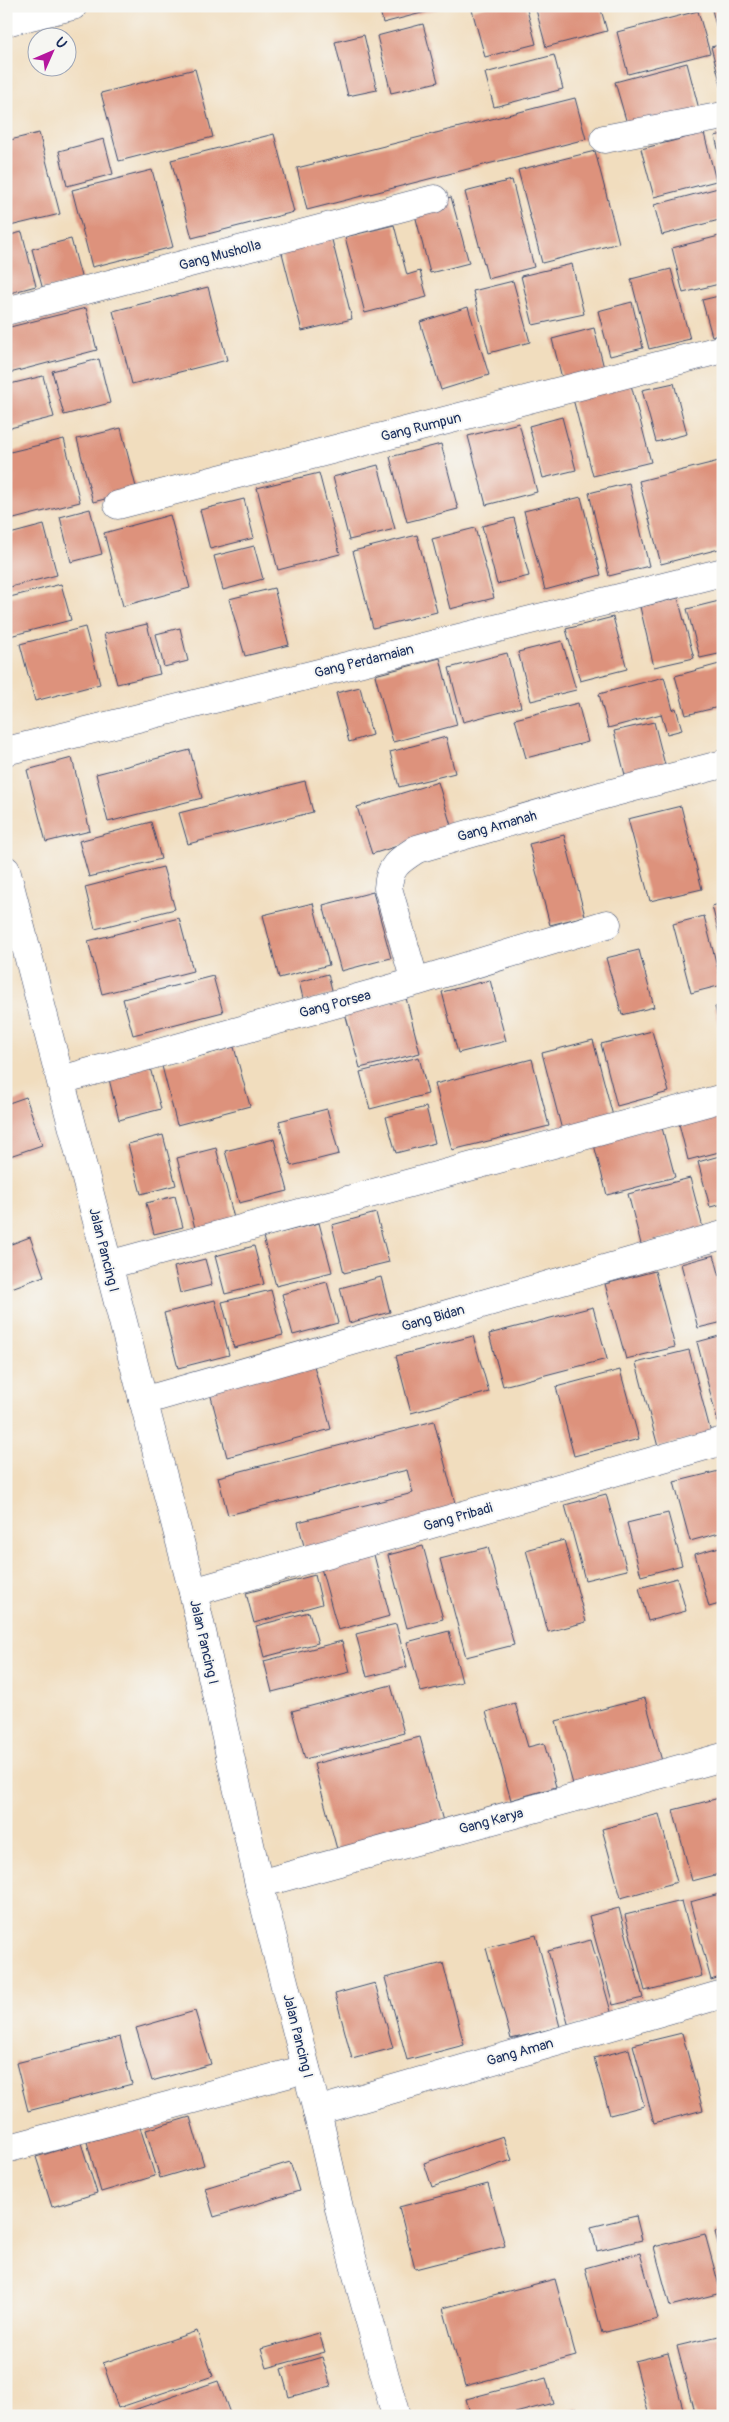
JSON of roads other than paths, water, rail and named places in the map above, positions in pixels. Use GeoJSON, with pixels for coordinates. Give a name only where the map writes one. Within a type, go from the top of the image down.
{"type":"FeatureCollection","features":[{"type":"Feature","properties":{"kind":"street"},"geometry":{"type":"LineString","coordinates":[[6,22],[73,6]]}},
{"type":"Feature","properties":{"kind":"street"},"geometry":{"type":"LineString","coordinates":[[604,140],[723,116]]}},
{"type":"Feature","properties":{"kind":"street","name":"Gang Musholla"},"geometry":{"type":"LineString","coordinates":[[6,311],[434,199]]}},
{"type":"Feature","properties":{"kind":"street","name":"Gang Rumpun"},"geometry":{"type":"LineString","coordinates":[[118,505],[723,349]]}},
{"type":"Feature","properties":{"kind":"street","name":"Gang Perdamaian"},"geometry":{"type":"LineString","coordinates":[[6,751],[723,572]]}},
{"type":"Feature","properties":{"kind":"street","name":"Gang Amanah"},"geometry":{"type":"LineString","coordinates":[[415,982],[388,888],[389,875],[399,861],[417,849],[604,795],[723,764]]}},
{"type":"Feature","properties":{"kind":"street","name":"Jalan Pancing I"},"geometry":{"type":"LineString","coordinates":[[6,870],[193,1592],[259,1884],[317,2111],[342,2221],[396,2416]]}},
{"type":"Feature","properties":{"kind":"street","name":"Gang Porsea"},"geometry":{"type":"LineString","coordinates":[[61,1080],[415,982],[607,924]]}},
{"type":"Feature","properties":{"kind":"street"},"geometry":{"type":"LineString","coordinates":[[108,1265],[723,1098]]}},
{"type":"Feature","properties":{"kind":"street","name":"Gang Bidan"},"geometry":{"type":"LineString","coordinates":[[143,1401],[723,1235]]}},
{"type":"Feature","properties":{"kind":"street","name":"Gang Pribadi"},"geometry":{"type":"LineString","coordinates":[[193,1592],[723,1441]]}},
{"type":"Feature","properties":{"kind":"street","name":"Gang Karya"},"geometry":{"type":"LineString","coordinates":[[259,1884],[723,1757]]}},
{"type":"Feature","properties":{"kind":"street","name":"Gang Aman"},"geometry":{"type":"LineString","coordinates":[[317,2111],[723,1994]]}},
{"type":"Feature","properties":{"kind":"street"},"geometry":{"type":"LineString","coordinates":[[6,2149],[306,2069]]}}]}
